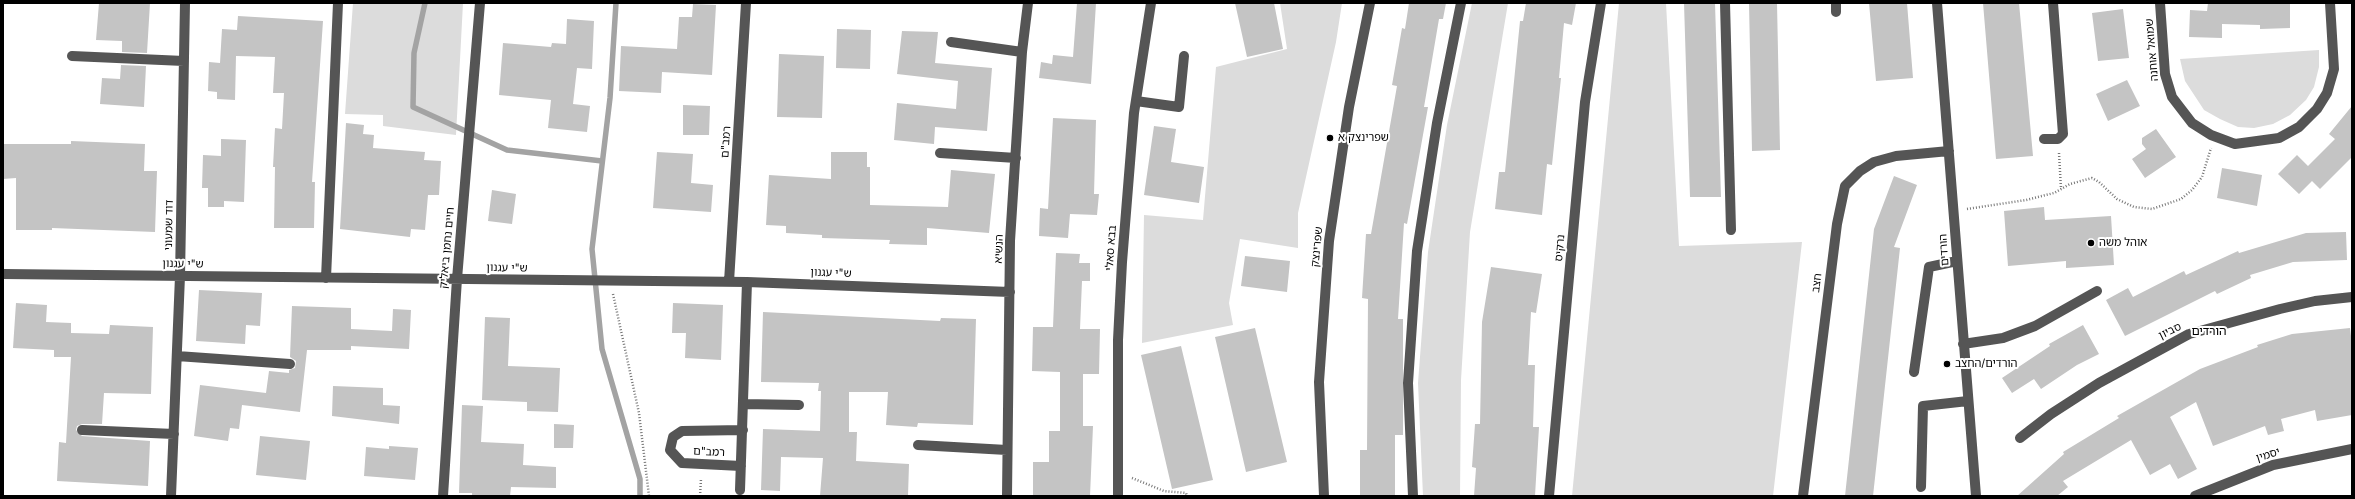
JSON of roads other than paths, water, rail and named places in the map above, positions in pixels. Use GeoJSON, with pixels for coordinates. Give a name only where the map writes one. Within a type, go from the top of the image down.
{"type":"FeatureCollection","features":[{"type":"Feature","properties":{"kind":"street","name":"דוד שמעוני"},"geometry":{"type":"LineString","coordinates":[[171,496],[180,276],[186,3]]}},
{"type":"Feature","properties":{"kind":"street"},"geometry":{"type":"LineString","coordinates":[[326,278],[338,3]]}},
{"type":"Feature","properties":{"kind":"street","name":"חיים נחמן ביאליק"},"geometry":{"type":"LineString","coordinates":[[443,496],[457,279],[480,3]]}},
{"type":"Feature","properties":{"kind":"street","name":"רמב\"ם"},"geometry":{"type":"LineString","coordinates":[[729,282],[746,3]]}},
{"type":"Feature","properties":{"kind":"street","name":"הנשיא"},"geometry":{"type":"LineString","coordinates":[[1007,496],[1010,292],[1022,52],[1028,3]]}},
{"type":"Feature","properties":{"kind":"street","name":"בבא סאלי"},"geometry":{"type":"LineString","coordinates":[[1118,496],[1118,340],[1122,262],[1136,101],[1150,3]]}},
{"type":"Feature","properties":{"kind":"street","name":"שפרינצק"},"geometry":{"type":"LineString","coordinates":[[1324,496],[1319,382],[1329,241],[1349,107],[1370,3]]}},
{"type":"Feature","properties":{"kind":"street"},"geometry":{"type":"LineString","coordinates":[[1413,496],[1408,383],[1417,251],[1437,123],[1461,3]]}},
{"type":"Feature","properties":{"kind":"street","name":"נרקיס"},"geometry":{"type":"LineString","coordinates":[[1549,496],[1585,102],[1601,3]]}},
{"type":"Feature","properties":{"kind":"street"},"geometry":{"type":"LineString","coordinates":[[1725,3],[1731,230]]}},
{"type":"Feature","properties":{"kind":"street","name":"הורדים"},"geometry":{"type":"LineString","coordinates":[[1937,3],[1976,496]]}},
{"type":"Feature","properties":{"kind":"street"},"geometry":{"type":"LineString","coordinates":[[2044,140],[2058,139],[2062,136],[2063,128],[2053,3]]}},
{"type":"Feature","properties":{"kind":"street","name":"שמואל אוחנה"},"geometry":{"type":"LineString","coordinates":[[2160,3],[2164,62],[2168,87],[2178,107],[2192,123],[2215,137],[2235,144],[2278,138],[2298,127],[2318,109],[2327,92],[2334,69],[2330,3]]}},
{"type":"Feature","properties":{"kind":"street"},"geometry":{"type":"LineString","coordinates":[[951,42],[1022,52]]}},
{"type":"Feature","properties":{"kind":"street"},"geometry":{"type":"LineString","coordinates":[[72,56],[184,61]]}},
{"type":"Feature","properties":{"kind":"street"},"geometry":{"type":"LineString","coordinates":[[1136,101],[1179,107],[1184,56]]}},
{"type":"Feature","properties":{"kind":"street","name":"חצב"},"geometry":{"type":"LineString","coordinates":[[1803,496],[1837,224],[1845,186],[1860,171],[1874,162],[1896,156],[1949,151]]}},
{"type":"Feature","properties":{"kind":"street"},"geometry":{"type":"LineString","coordinates":[[940,153],[1016,158]]}},
{"type":"Feature","properties":{"kind":"street"},"geometry":{"type":"LineString","coordinates":[[1914,372],[1929,267],[1957,261]]}},
{"type":"Feature","properties":{"kind":"street","name":"ש\"י עגנון"},"geometry":{"type":"LineString","coordinates":[[3,274],[747,282],[1010,292]]}},
{"type":"Feature","properties":{"kind":"street"},"geometry":{"type":"LineString","coordinates":[[740,490],[747,282]]}},
{"type":"Feature","properties":{"kind":"street"},"geometry":{"type":"LineString","coordinates":[[1963,344],[2003,338],[2035,326],[2096,291]]}},
{"type":"Feature","properties":{"kind":"street","name":"סביון"},"geometry":{"type":"LineString","coordinates":[[2020,438],[2051,414],[2099,383],[2190,334],[2287,307],[2315,301],[2352,297]]}},
{"type":"Feature","properties":{"kind":"street"},"geometry":{"type":"LineString","coordinates":[[177,356],[290,364]]}},
{"type":"Feature","properties":{"kind":"street"},"geometry":{"type":"LineString","coordinates":[[1920,487],[1923,406],[1968,401]]}},
{"type":"Feature","properties":{"kind":"street"},"geometry":{"type":"LineString","coordinates":[[744,404],[799,405]]}},
{"type":"Feature","properties":{"kind":"street"},"geometry":{"type":"LineString","coordinates":[[82,430],[174,434]]}},
{"type":"Feature","properties":{"kind":"street","name":"רמב\"ם"},"geometry":{"type":"LineString","coordinates":[[741,466],[682,463],[670,450],[673,437],[682,431],[743,430]]}},
{"type":"Feature","properties":{"kind":"street"},"geometry":{"type":"LineString","coordinates":[[918,445],[1008,450]]}},
{"type":"Feature","properties":{"kind":"street","name":"יסמין"},"geometry":{"type":"LineString","coordinates":[[2195,496],[2273,465],[2352,450]]}},
{"type":"Feature","properties":{"kind":"waterway"},"geometry":{"type":"LineString","coordinates":[[425,3],[414,53],[413,107],[507,150],[602,161]]}},
{"type":"Feature","properties":{"kind":"waterway"},"geometry":{"type":"LineString","coordinates":[[616,3],[610,98],[592,249],[602,349],[640,479],[640,496]]}},
{"type":"Feature","properties":{"kind":"place","name":"שפרינצק א"},"geometry":{"type":"Point","coordinates":[1330,138]}},
{"type":"Feature","properties":{"kind":"place","name":"אוהל משה"},"geometry":{"type":"Point","coordinates":[2091,243]}},
{"type":"Feature","properties":{"kind":"place","name":"הורדים/החצב"},"geometry":{"type":"Point","coordinates":[1947,364]}},
{"type":"Feature","properties":{"kind":"district","name":"הורדים"},"geometry":{"type":"Point","coordinates":[2209,331]}}]}
